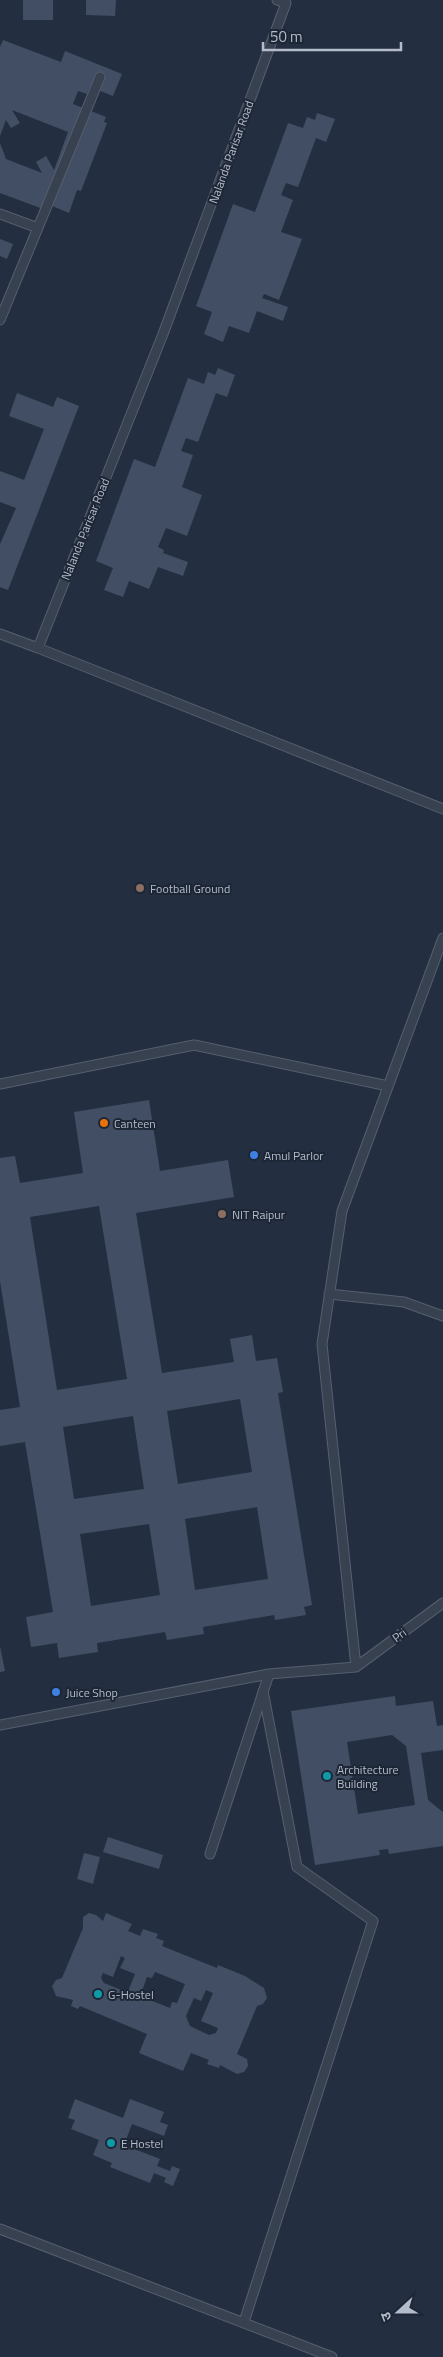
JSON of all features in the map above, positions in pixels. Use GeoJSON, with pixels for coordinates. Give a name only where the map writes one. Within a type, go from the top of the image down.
{"type":"FeatureCollection","features":[{"type":"Feature","properties":{"kind":"lane","name":"Nalanda Parisar Road"},"geometry":{"type":"LineString","coordinates":[[38,648],[163,334],[286,3],[276,0]]}},
{"type":"Feature","properties":{"kind":"lane"},"geometry":{"type":"LineString","coordinates":[[0,320],[100,77]]}},
{"type":"Feature","properties":{"kind":"lane"},"geometry":{"type":"LineString","coordinates":[[0,214],[38,228]]}},
{"type":"Feature","properties":{"kind":"lane"},"geometry":{"type":"LineString","coordinates":[[0,634],[443,809]]}},
{"type":"Feature","properties":{"kind":"lane"},"geometry":{"type":"LineString","coordinates":[[0,1725],[269,1674],[356,1668],[322,1344],[342,1211],[443,938]]}},
{"type":"Feature","properties":{"kind":"lane"},"geometry":{"type":"LineString","coordinates":[[0,1084],[194,1045],[388,1086]]}},
{"type":"Feature","properties":{"kind":"lane"},"geometry":{"type":"LineString","coordinates":[[329,1294],[404,1302],[443,1316]]}},
{"type":"Feature","properties":{"kind":"lane","name":"Pri"},"geometry":{"type":"LineString","coordinates":[[356,1668],[443,1603]]}},
{"type":"Feature","properties":{"kind":"lane"},"geometry":{"type":"LineString","coordinates":[[210,1854],[269,1674]]}},
{"type":"Feature","properties":{"kind":"lane"},"geometry":{"type":"LineString","coordinates":[[244,2322],[373,1921],[298,1867],[263,1691]]}},
{"type":"Feature","properties":{"kind":"lane"},"geometry":{"type":"LineString","coordinates":[[0,2229],[332,2357]]}},
{"type":"Feature","properties":{"kind":"building"},"geometry":{"type":"Polygon","coordinates":[[[23,0],[53,0],[53,20],[23,20],[23,0]]]}},
{"type":"Feature","properties":{"kind":"building"},"geometry":{"type":"Polygon","coordinates":[[[86,0],[116,0],[115,16],[86,15],[86,0]]]}},
{"type":"Feature","properties":{"kind":"building"},"geometry":{"type":"Polygon","coordinates":[[[3,40],[61,62],[65,51],[122,74],[113,96],[90,87],[87,94],[78,91],[73,104],[106,117],[104,122],[107,123],[81,191],[77,190],[69,213],[45,203],[43,209],[0,193],[0,143],[6,159],[42,173],[36,162],[46,156],[54,170],[68,132],[12,110],[20,123],[11,128],[6,120],[0,136],[0,47],[3,40]]]}},
{"type":"Feature","properties":{"kind":"building"},"geometry":{"type":"Polygon","coordinates":[[[317,113],[335,119],[326,142],[316,138],[298,187],[286,183],[281,195],[293,200],[281,232],[302,239],[279,300],[264,294],[262,298],[288,307],[283,321],[257,311],[249,333],[229,326],[223,342],[204,334],[212,312],[196,306],[233,204],[255,212],[288,123],[303,128],[307,117],[315,120],[317,113]]]}},
{"type":"Feature","properties":{"kind":"building"},"geometry":{"type":"Polygon","coordinates":[[[0,239],[13,244],[7,259],[0,256],[0,239]]]}},
{"type":"Feature","properties":{"kind":"building"},"geometry":{"type":"Polygon","coordinates":[[[218,368],[235,375],[227,397],[216,393],[198,442],[186,438],[181,451],[193,455],[182,487],[202,495],[187,536],[166,528],[158,547],[164,550],[163,553],[188,562],[183,576],[158,567],[149,589],[129,581],[123,597],[104,590],[113,568],[96,561],[134,459],[155,467],[188,378],[204,384],[208,372],[215,375],[218,368]]]}},
{"type":"Feature","properties":{"kind":"building"},"geometry":{"type":"Polygon","coordinates":[[[17,393],[53,407],[57,397],[79,406],[8,590],[0,587],[0,544],[16,508],[0,502],[0,471],[24,480],[44,429],[9,416],[17,393]]]}},
{"type":"Feature","properties":{"kind":"building"},"geometry":{"type":"Polygon","coordinates":[[[149,1100],[160,1171],[228,1160],[234,1197],[136,1213],[162,1373],[234,1362],[230,1339],[252,1335],[256,1361],[277,1358],[283,1392],[278,1393],[312,1605],[304,1607],[306,1615],[275,1620],[274,1615],[203,1627],[204,1634],[167,1640],[165,1632],[97,1643],[98,1652],[59,1658],[57,1643],[31,1647],[26,1617],[53,1612],[25,1442],[0,1446],[0,1410],[20,1407],[0,1281],[0,1158],[15,1156],[20,1183],[83,1173],[74,1112],[149,1100]],[[99,1206],[30,1217],[57,1390],[127,1379],[99,1206]],[[240,1399],[167,1411],[178,1484],[252,1472],[240,1399]],[[133,1416],[63,1427],[74,1499],[144,1489],[133,1416]],[[257,1507],[185,1519],[195,1590],[268,1579],[257,1507]],[[149,1524],[80,1534],[91,1606],[160,1595],[149,1524]]]}},
{"type":"Feature","properties":{"kind":"building"},"geometry":{"type":"Polygon","coordinates":[[[0,1646],[5,1671],[0,1672],[0,1646]]]}},
{"type":"Feature","properties":{"kind":"building","name":"Architecture Building"},"geometry":{"type":"Polygon","coordinates":[[[395,1696],[396,1706],[433,1701],[437,1726],[443,1725],[443,1750],[421,1753],[428,1800],[443,1812],[443,1846],[389,1854],[388,1849],[379,1850],[380,1855],[315,1865],[291,1711],[395,1696]],[[392,1735],[347,1742],[358,1814],[415,1805],[406,1746],[392,1735]]]}},
{"type":"Feature","properties":{"kind":"building"},"geometry":{"type":"Polygon","coordinates":[[[108,1837],[163,1855],[159,1869],[103,1852],[108,1837]]]}},
{"type":"Feature","properties":{"kind":"building"},"geometry":{"type":"Polygon","coordinates":[[[84,1853],[100,1857],[93,1884],[77,1879],[84,1853]]]}},
{"type":"Feature","properties":{"kind":"building","name":"G-Hostel"},"geometry":{"type":"Polygon","coordinates":[[[89,1913],[96,1915],[103,1921],[106,1913],[132,1924],[128,1931],[140,1936],[143,1929],[158,1934],[156,1938],[164,1941],[162,1946],[217,1968],[218,1965],[245,1976],[264,1988],[267,1998],[263,2004],[257,2006],[237,2054],[247,2059],[248,2066],[244,2072],[237,2074],[220,2065],[219,2068],[207,2064],[209,2060],[191,2053],[183,2071],[139,2053],[147,2034],[80,2006],[78,2009],[71,2006],[73,2000],[56,1996],[52,1986],[56,1980],[62,1978],[83,1928],[83,1917],[89,1913]],[[121,1956],[113,1977],[103,1973],[101,1978],[104,1983],[124,1991],[129,1989],[135,1974],[120,1968],[125,1958],[121,1956]],[[155,1972],[152,1978],[147,1977],[140,1996],[170,2008],[172,2002],[177,2003],[185,1984],[155,1972]],[[206,1990],[201,2001],[194,1998],[186,2016],[190,2026],[209,2035],[216,2033],[218,2028],[201,2021],[213,1993],[206,1990]]]}},
{"type":"Feature","properties":{"kind":"building","name":"E Hostel"},"geometry":{"type":"Polygon","coordinates":[[[75,2099],[123,2118],[130,2099],[164,2112],[160,2122],[168,2125],[164,2136],[132,2124],[124,2145],[160,2159],[157,2166],[170,2171],[172,2166],[180,2169],[173,2186],[164,2182],[166,2178],[154,2173],[150,2183],[110,2167],[112,2163],[93,2155],[99,2140],[71,2129],[75,2120],[68,2118],[75,2099]]]}},
{"type":"Feature","properties":{"kind":"place","name":"Football Ground"},"geometry":{"type":"Point","coordinates":[140,888]}},
{"type":"Feature","properties":{"kind":"place","name":"Canteen"},"geometry":{"type":"Point","coordinates":[104,1123]}},
{"type":"Feature","properties":{"kind":"place","name":"Amul Parlor"},"geometry":{"type":"Point","coordinates":[254,1155]}},
{"type":"Feature","properties":{"kind":"place","name":"NIT Raipur"},"geometry":{"type":"Point","coordinates":[222,1214]}},
{"type":"Feature","properties":{"kind":"place","name":"Juice Shop"},"geometry":{"type":"Point","coordinates":[56,1692]}},
{"type":"Feature","properties":{"kind":"place","name":"Architecture Building"},"geometry":{"type":"Point","coordinates":[327,1776]}},
{"type":"Feature","properties":{"kind":"place","name":"G-Hostel"},"geometry":{"type":"Point","coordinates":[98,1994]}},
{"type":"Feature","properties":{"kind":"place","name":"E Hostel"},"geometry":{"type":"Point","coordinates":[111,2143]}}]}
